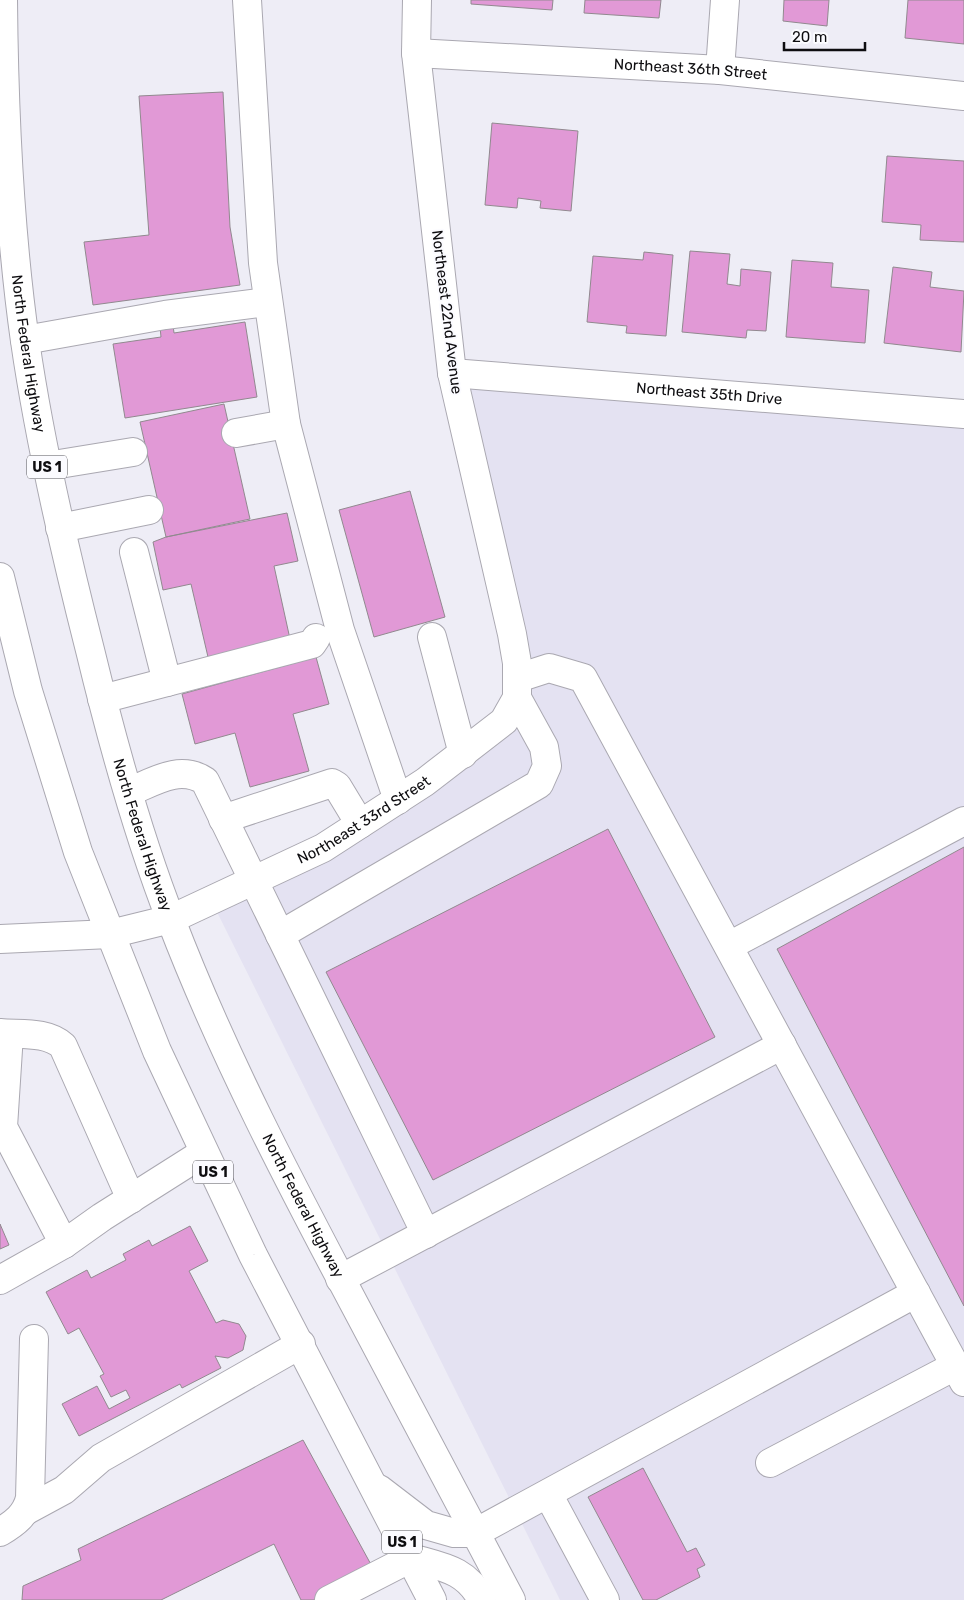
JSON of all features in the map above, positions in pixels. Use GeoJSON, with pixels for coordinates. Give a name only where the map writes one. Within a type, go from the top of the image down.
{"type":"FeatureCollection","features":[{"type":"Feature","properties":{"kind":"main road","name":"North Federal Highway"},"geometry":{"type":"LineString","coordinates":[[3,0],[2,37],[6,138],[25,340],[60,528],[102,699],[129,792],[170,919],[259,1122],[340,1279],[511,1600]]}},
{"type":"Feature","properties":{"kind":"main road"},"geometry":{"type":"LineString","coordinates":[[247,0],[263,263],[267,302],[286,424],[340,630],[398,800]]}},
{"type":"Feature","properties":{"kind":"main road","name":"Northeast 22nd Avenue"},"geometry":{"type":"LineString","coordinates":[[417,0],[416,54],[452,373],[512,634],[517,688]]}},
{"type":"Feature","properties":{"kind":"main road"},"geometry":{"type":"LineString","coordinates":[[720,70],[725,0]]}},
{"type":"Feature","properties":{"kind":"main road","name":"Northeast 36th Street"},"geometry":{"type":"LineString","coordinates":[[416,54],[720,70],[964,96]]}},
{"type":"Feature","properties":{"kind":"main road"},"geometry":{"type":"LineString","coordinates":[[25,340],[164,316],[267,302]]}},
{"type":"Feature","properties":{"kind":"main road","name":"Northeast 35th Drive"},"geometry":{"type":"LineString","coordinates":[[452,373],[964,414]]}},
{"type":"Feature","properties":{"kind":"main road"},"geometry":{"type":"LineString","coordinates":[[236,433],[286,424]]}},
{"type":"Feature","properties":{"kind":"main road"},"geometry":{"type":"LineString","coordinates":[[47,466],[133,452]]}},
{"type":"Feature","properties":{"kind":"main road"},"geometry":{"type":"LineString","coordinates":[[60,528],[149,510]]}},
{"type":"Feature","properties":{"kind":"main road"},"geometry":{"type":"LineString","coordinates":[[134,552],[167,682]]}},
{"type":"Feature","properties":{"kind":"main road","name":"US 1"},"geometry":{"type":"LineString","coordinates":[[0,577],[28,692],[78,852],[158,1051],[203,1153],[253,1255],[301,1344],[432,1600]]}},
{"type":"Feature","properties":{"kind":"main road"},"geometry":{"type":"LineString","coordinates":[[102,699],[312,644],[316,638]]}},
{"type":"Feature","properties":{"kind":"main road"},"geometry":{"type":"LineString","coordinates":[[432,638],[463,754]]}},
{"type":"Feature","properties":{"kind":"main road"},"geometry":{"type":"LineString","coordinates":[[280,935],[539,784],[547,766],[544,747],[517,688],[549,668],[583,678],[960,1374],[770,1463]]}},
{"type":"Feature","properties":{"kind":"main road","name":"Northeast 33rd Street"},"geometry":{"type":"LineString","coordinates":[[0,939],[110,934],[170,919],[323,848],[398,800],[463,754],[504,721],[517,688]]}},
{"type":"Feature","properties":{"kind":"main road"},"geometry":{"type":"LineString","coordinates":[[129,792],[174,774],[197,776],[205,781],[426,1234]]}},
{"type":"Feature","properties":{"kind":"main road"},"geometry":{"type":"LineString","coordinates":[[223,819],[332,783],[337,786],[360,824]]}},
{"type":"Feature","properties":{"kind":"main road"},"geometry":{"type":"LineString","coordinates":[[729,946],[964,821]]}},
{"type":"Feature","properties":{"kind":"main road"},"geometry":{"type":"LineString","coordinates":[[64,1244],[2,1128],[4,1033],[45,1036],[56,1039],[63,1046],[130,1199]]}},
{"type":"Feature","properties":{"kind":"main road"},"geometry":{"type":"LineString","coordinates":[[340,1279],[782,1045]]}},
{"type":"Feature","properties":{"kind":"main road"},"geometry":{"type":"LineString","coordinates":[[0,1280],[64,1244],[203,1153]]}},
{"type":"Feature","properties":{"kind":"main road"},"geometry":{"type":"LineString","coordinates":[[372,1483],[426,1525],[454,1533],[475,1533],[916,1293]]}},
{"type":"Feature","properties":{"kind":"main road"},"geometry":{"type":"LineString","coordinates":[[27,1510],[30,1498],[34,1339]]}},
{"type":"Feature","properties":{"kind":"main road"},"geometry":{"type":"LineString","coordinates":[[0,1532],[15,1523],[27,1510],[64,1490],[101,1458],[301,1344]]}},
{"type":"Feature","properties":{"kind":"main road"},"geometry":{"type":"LineString","coordinates":[[548,1494],[606,1600]]}},
{"type":"Feature","properties":{"kind":"main road"},"geometry":{"type":"LineString","coordinates":[[338,1598],[411,1558],[454,1570],[475,1586],[482,1600]]}},
{"type":"Feature","properties":{"kind":"shaded area"},"geometry":{"type":"Polygon","coordinates":[[[452,373],[964,415],[964,1600],[560,1600],[211,900],[528,709],[452,373]]]}},
{"type":"Feature","properties":{"kind":"building"},"geometry":{"type":"Polygon","coordinates":[[[471,0],[553,0],[552,10],[471,4],[471,0]]]}},
{"type":"Feature","properties":{"kind":"building"},"geometry":{"type":"Polygon","coordinates":[[[585,0],[661,0],[659,18],[584,13],[585,0]]]}},
{"type":"Feature","properties":{"kind":"building"},"geometry":{"type":"Polygon","coordinates":[[[784,0],[829,0],[827,26],[783,21],[784,0]]]}},
{"type":"Feature","properties":{"kind":"building"},"geometry":{"type":"Polygon","coordinates":[[[908,0],[964,0],[964,44],[905,38],[908,0]]]}},
{"type":"Feature","properties":{"kind":"building"},"geometry":{"type":"Polygon","coordinates":[[[223,92],[230,227],[240,285],[93,305],[84,242],[149,235],[139,96],[223,92]]]}},
{"type":"Feature","properties":{"kind":"building"},"geometry":{"type":"Polygon","coordinates":[[[492,123],[578,131],[571,211],[540,208],[541,201],[518,198],[517,208],[485,205],[492,123]]]}},
{"type":"Feature","properties":{"kind":"building"},"geometry":{"type":"Polygon","coordinates":[[[887,156],[964,161],[964,242],[920,240],[921,225],[882,222],[887,156]]]}},
{"type":"Feature","properties":{"kind":"building"},"geometry":{"type":"Polygon","coordinates":[[[690,251],[730,254],[727,284],[740,286],[741,269],[771,272],[766,331],[747,330],[746,338],[682,332],[690,251]]]}},
{"type":"Feature","properties":{"kind":"building"},"geometry":{"type":"Polygon","coordinates":[[[644,252],[673,255],[666,336],[626,333],[627,326],[587,322],[593,256],[643,260],[644,252]]]}},
{"type":"Feature","properties":{"kind":"building"},"geometry":{"type":"Polygon","coordinates":[[[792,260],[833,263],[831,287],[869,290],[865,343],[786,337],[792,260]]]}},
{"type":"Feature","properties":{"kind":"building"},"geometry":{"type":"Polygon","coordinates":[[[893,267],[932,272],[930,287],[964,291],[961,352],[884,343],[893,267]]]}},
{"type":"Feature","properties":{"kind":"building"},"geometry":{"type":"Polygon","coordinates":[[[245,322],[257,397],[125,418],[113,344],[161,337],[160,327],[173,325],[174,333],[245,322]]]}},
{"type":"Feature","properties":{"kind":"building"},"geometry":{"type":"Polygon","coordinates":[[[224,404],[250,519],[166,537],[140,422],[224,404]]]}},
{"type":"Feature","properties":{"kind":"building"},"geometry":{"type":"Polygon","coordinates":[[[410,491],[445,617],[374,637],[339,510],[410,491]]]}},
{"type":"Feature","properties":{"kind":"building"},"geometry":{"type":"Polygon","coordinates":[[[287,513],[298,561],[274,566],[290,639],[208,657],[191,584],[163,590],[153,542],[166,537],[287,513]]]}},
{"type":"Feature","properties":{"kind":"building"},"geometry":{"type":"Polygon","coordinates":[[[316,657],[329,704],[293,714],[309,771],[250,787],[235,733],[195,744],[182,694],[316,657]]]}},
{"type":"Feature","properties":{"kind":"building"},"geometry":{"type":"Polygon","coordinates":[[[608,829],[715,1037],[433,1180],[326,972],[608,829]]]}},
{"type":"Feature","properties":{"kind":"building"},"geometry":{"type":"Polygon","coordinates":[[[964,847],[964,1306],[777,949],[964,847]]]}},
{"type":"Feature","properties":{"kind":"building"},"geometry":{"type":"Polygon","coordinates":[[[0,1224],[9,1245],[0,1249],[0,1224]]]}},
{"type":"Feature","properties":{"kind":"building"},"geometry":{"type":"Polygon","coordinates":[[[190,1226],[208,1261],[189,1271],[216,1323],[223,1320],[239,1324],[246,1336],[243,1350],[228,1358],[215,1356],[221,1368],[182,1388],[180,1384],[79,1436],[62,1404],[97,1386],[109,1409],[130,1398],[126,1390],[111,1397],[100,1376],[104,1374],[79,1328],[68,1334],[46,1292],[87,1270],[91,1278],[126,1260],[123,1254],[149,1240],[152,1246],[190,1226]]]}},
{"type":"Feature","properties":{"kind":"building"},"geometry":{"type":"Polygon","coordinates":[[[303,1440],[374,1570],[314,1600],[301,1600],[274,1544],[161,1600],[22,1600],[23,1586],[81,1560],[78,1549],[303,1440]]]}},
{"type":"Feature","properties":{"kind":"building"},"geometry":{"type":"Polygon","coordinates":[[[643,1468],[687,1552],[696,1548],[705,1565],[697,1569],[700,1577],[656,1600],[643,1600],[588,1497],[643,1468]]]}}]}
